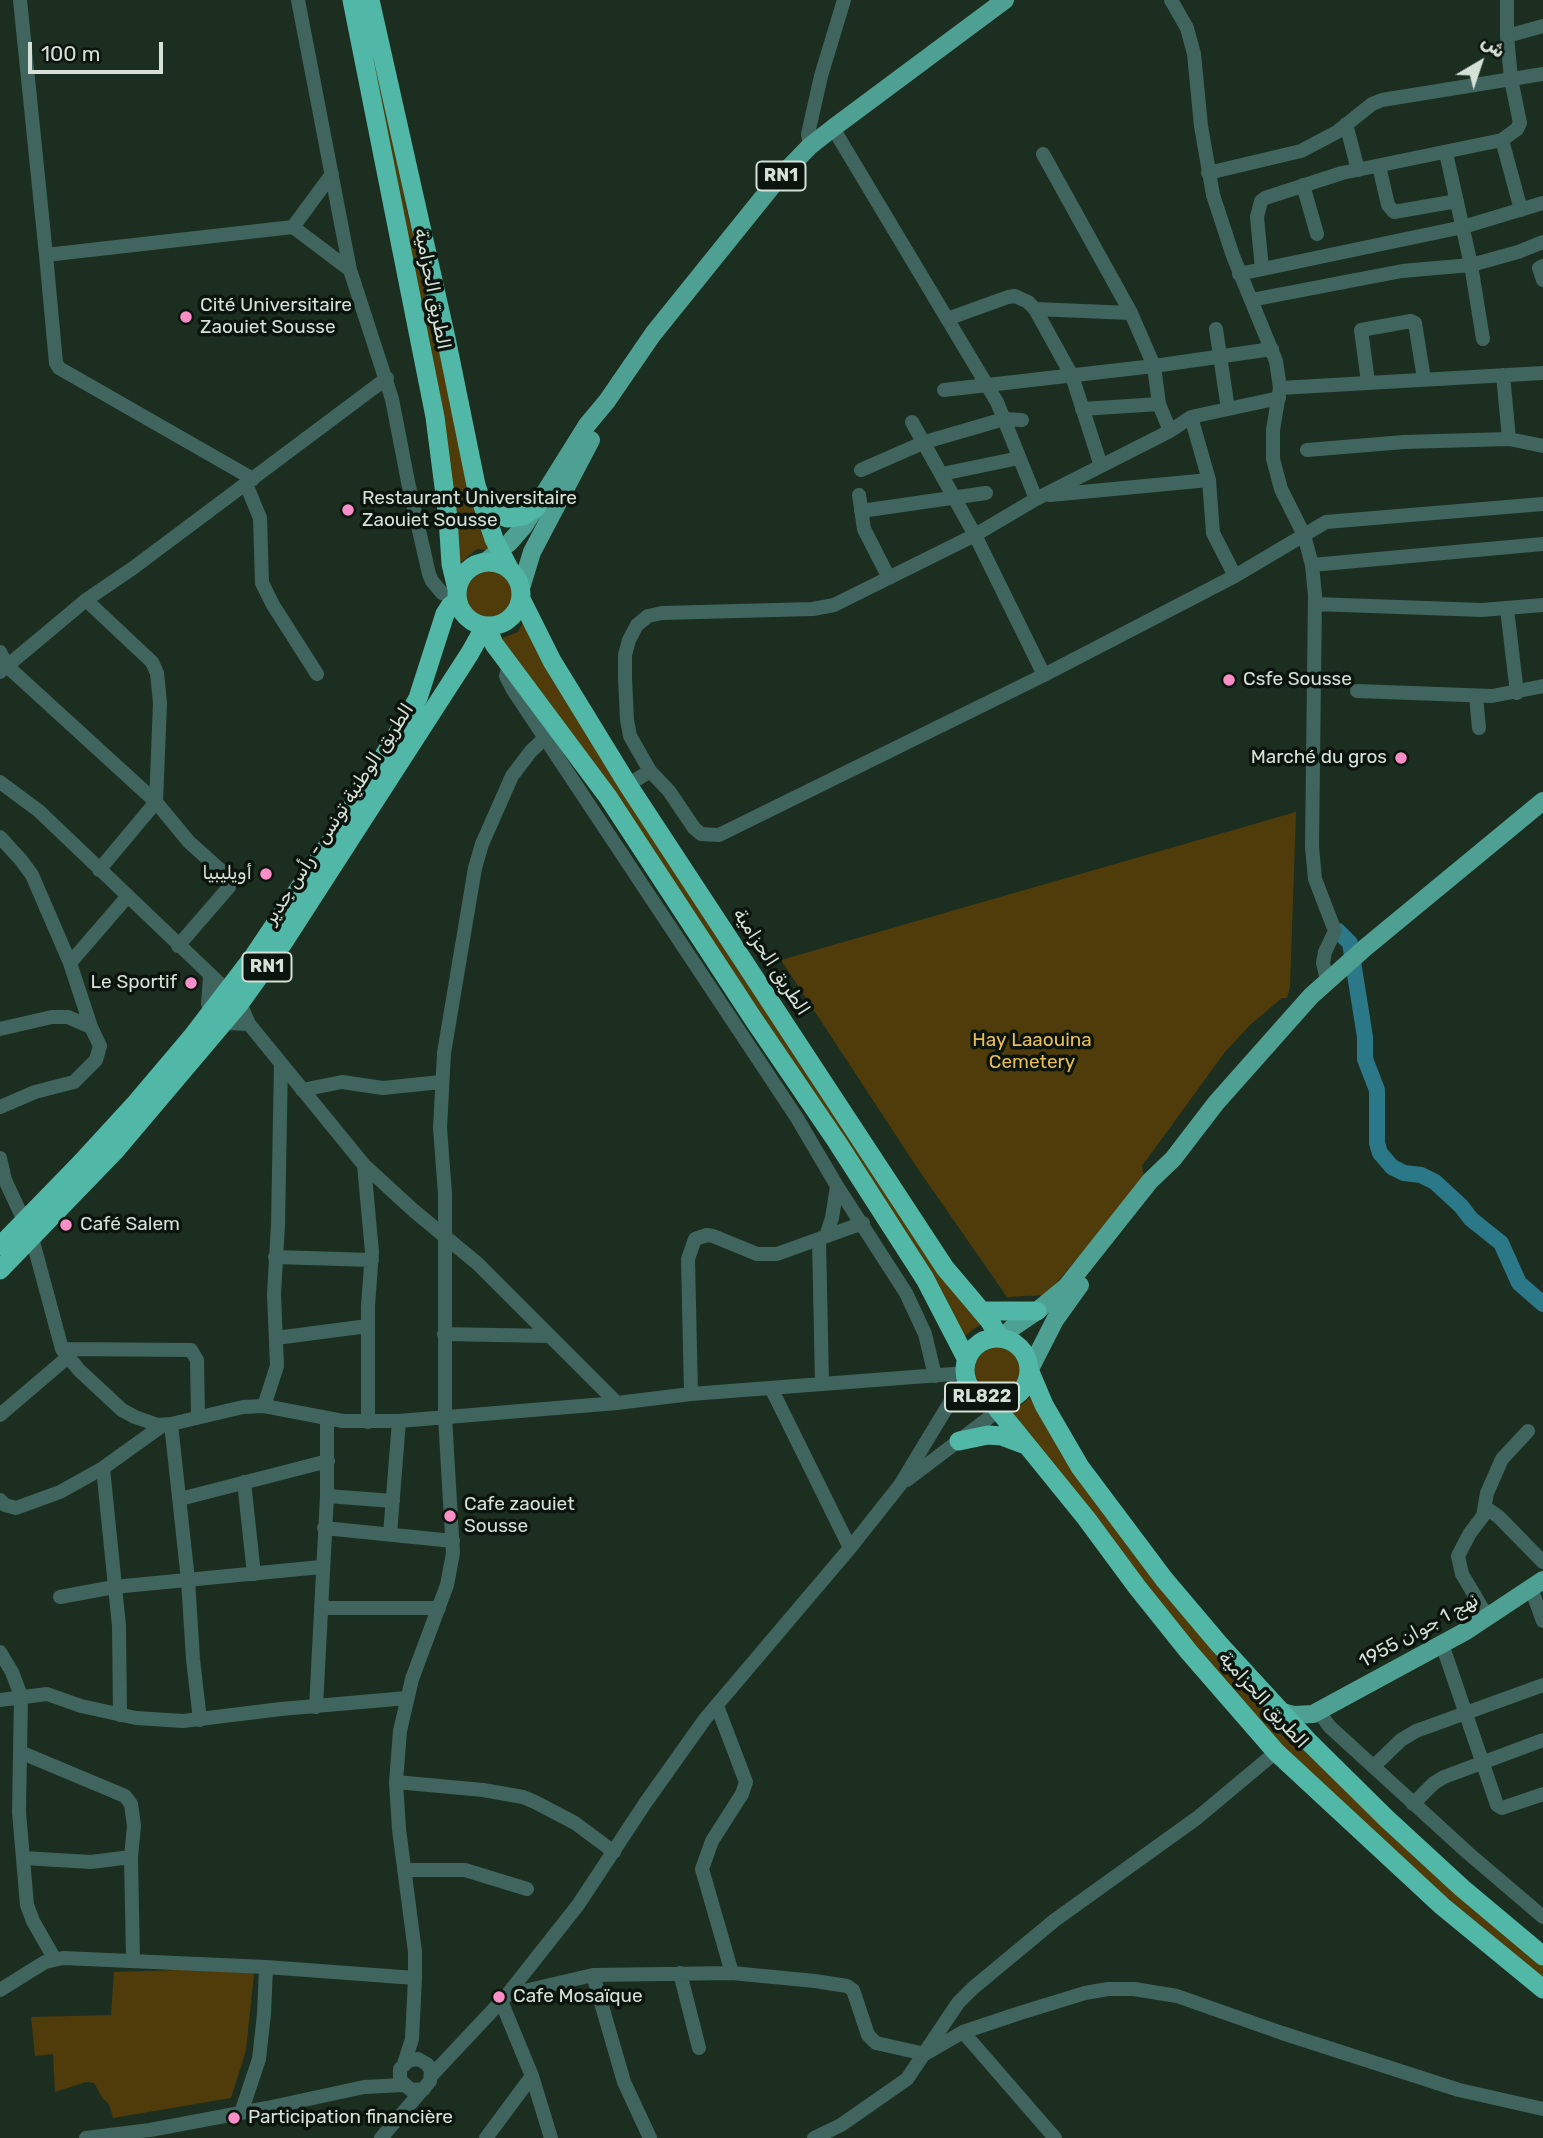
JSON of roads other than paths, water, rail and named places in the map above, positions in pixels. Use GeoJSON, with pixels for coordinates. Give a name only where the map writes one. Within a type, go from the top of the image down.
{"type":"FeatureCollection","features":[{"type":"Feature","properties":{"kind":"highway"},"geometry":{"type":"LineString","coordinates":[[344,0],[364,68]]}},
{"type":"Feature","properties":{"kind":"highway","name":"الطريق الحزامية"},"geometry":{"type":"LineString","coordinates":[[352,0],[435,417],[451,564],[457,595]]}},
{"type":"Feature","properties":{"kind":"highway","name":"الطريق الحزامية"},"geometry":{"type":"LineString","coordinates":[[370,0],[446,338],[475,485],[498,560]]}},
{"type":"Feature","properties":{"kind":"highway"},"geometry":{"type":"LineString","coordinates":[[378,0],[384,63]]}},
{"type":"Feature","properties":{"kind":"highway"},"geometry":{"type":"LineString","coordinates":[[481,500],[492,512],[507,517],[523,516],[537,507]]}},
{"type":"Feature","properties":{"kind":"highway"},"geometry":{"type":"LineString","coordinates":[[498,560],[519,580],[521,593]]}},
{"type":"Feature","properties":{"kind":"highway","name":"RN1"},"geometry":{"type":"LineString","coordinates":[[457,595],[467,570],[475,565],[498,560]]}},
{"type":"Feature","properties":{"kind":"highway","name":"الطريق الحزامية"},"geometry":{"type":"LineString","coordinates":[[521,593],[552,661],[628,785],[945,1268],[1001,1338],[1020,1348],[1068,1448],[1098,1492],[1164,1578],[1279,1711],[1386,1818],[1462,1888],[1543,1956]]}},
{"type":"Feature","properties":{"kind":"highway","name":"RN1"},"geometry":{"type":"LineString","coordinates":[[486,627],[506,622],[513,616],[521,593]]}},
{"type":"Feature","properties":{"kind":"highway"},"geometry":{"type":"LineString","coordinates":[[457,595],[460,608],[470,620],[486,627]]}},
{"type":"Feature","properties":{"kind":"highway","name":"الطريق الوطنية تونس - رأس جدير"},"geometry":{"type":"LineString","coordinates":[[234,998],[407,718],[418,698],[445,614],[457,595]]}},
{"type":"Feature","properties":{"kind":"highway","name":"الطريق الحزامية"},"geometry":{"type":"LineString","coordinates":[[486,627],[494,644],[608,797],[925,1279],[976,1393],[1000,1403],[1029,1446],[1136,1587],[1276,1752],[1442,1906],[1543,1989]]}},
{"type":"Feature","properties":{"kind":"highway","name":"الطريق الوطنية تونس - رأس جدير"},"geometry":{"type":"LineString","coordinates":[[0,1246],[28,1230],[114,1152],[218,1017],[283,943],[486,627]]}},
{"type":"Feature","properties":{"kind":"highway"},"geometry":{"type":"LineString","coordinates":[[463,664],[483,655],[507,662]]}},
{"type":"Feature","properties":{"kind":"highway","name":"الطريق الوطنية تونس - رأس جدير"},"geometry":{"type":"LineString","coordinates":[[0,1270],[28,1230]]}},
{"type":"Feature","properties":{"kind":"highway"},"geometry":{"type":"LineString","coordinates":[[981,1311],[1037,1311]]}},
{"type":"Feature","properties":{"kind":"highway","name":"RL822"},"geometry":{"type":"LineString","coordinates":[[966,1371],[976,1346],[1001,1338]]}},
{"type":"Feature","properties":{"kind":"highway","name":"RL822"},"geometry":{"type":"LineString","coordinates":[[1000,1403],[1023,1388],[1030,1371]]}},
{"type":"Feature","properties":{"kind":"highway"},"geometry":{"type":"LineString","coordinates":[[960,1441],[980,1436],[1002,1436],[1029,1446]]}},
{"type":"Feature","properties":{"kind":"main road","name":"RN1"},"geometry":{"type":"LineString","coordinates":[[498,560],[537,507],[587,425],[646,344],[777,180],[832,128],[1005,0]]}},
{"type":"Feature","properties":{"kind":"main road","name":"RN1"},"geometry":{"type":"LineString","coordinates":[[521,593],[532,552],[597,429],[607,401]]}},
{"type":"Feature","properties":{"kind":"main road"},"geometry":{"type":"LineString","coordinates":[[1001,1338],[1066,1287],[1216,1103],[1330,978],[1543,801]]}},
{"type":"Feature","properties":{"kind":"main road"},"geometry":{"type":"LineString","coordinates":[[1030,1371],[1063,1307],[1129,1227],[1159,1186],[1173,1159]]}},
{"type":"Feature","properties":{"kind":"main road","name":"نهج 1 جوان 1955"},"geometry":{"type":"LineString","coordinates":[[1316,1713],[1488,1618],[1537,1584]]}},
{"type":"Feature","properties":{"kind":"main road"},"geometry":{"type":"LineString","coordinates":[[1279,1711],[1293,1715],[1316,1713]]}},
{"type":"Feature","properties":{"kind":"main road"},"geometry":{"type":"LineString","coordinates":[[1308,1741],[1307,1728],[1316,1713]]}},
{"type":"Feature","properties":{"kind":"street"},"geometry":{"type":"LineString","coordinates":[[20,0],[56,363],[59,368],[249,482],[260,518],[262,583],[272,605],[317,674]]}},
{"type":"Feature","properties":{"kind":"street"},"geometry":{"type":"LineString","coordinates":[[298,0],[350,270],[387,379],[428,566],[457,595]]}},
{"type":"Feature","properties":{"kind":"street"},"geometry":{"type":"LineString","coordinates":[[810,146],[808,134],[821,76],[844,0]]}},
{"type":"Feature","properties":{"kind":"street"},"geometry":{"type":"LineString","coordinates":[[1171,0],[1187,28],[1194,54],[1208,173],[1240,274],[1272,349],[1279,374],[1272,443],[1276,472],[1287,503],[1304,535],[1312,565],[1315,604],[1312,848],[1315,879],[1335,931],[1323,963],[1330,978]]}},
{"type":"Feature","properties":{"kind":"street"},"geometry":{"type":"LineString","coordinates":[[1262,269],[1257,226],[1261,201],[1265,198],[1358,170],[1502,140],[1513,134],[1520,123],[1511,79],[1507,0]]}},
{"type":"Feature","properties":{"kind":"street"},"geometry":{"type":"LineString","coordinates":[[1507,36],[1543,26]]}},
{"type":"Feature","properties":{"kind":"street"},"geometry":{"type":"LineString","coordinates":[[1208,173],[1301,151],[1382,100],[1511,79],[1541,77]]}},
{"type":"Feature","properties":{"kind":"street"},"geometry":{"type":"LineString","coordinates":[[1346,124],[1358,170]]}},
{"type":"Feature","properties":{"kind":"street"},"geometry":{"type":"LineString","coordinates":[[832,128],[986,384],[1039,498]]}},
{"type":"Feature","properties":{"kind":"street"},"geometry":{"type":"LineString","coordinates":[[1502,140],[1521,210]]}},
{"type":"Feature","properties":{"kind":"street"},"geometry":{"type":"LineString","coordinates":[[1446,153],[1471,265],[1483,339]]}},
{"type":"Feature","properties":{"kind":"street"},"geometry":{"type":"LineString","coordinates":[[1043,154],[1131,313],[1154,366],[1159,404],[1170,431]]}},
{"type":"Feature","properties":{"kind":"street"},"geometry":{"type":"LineString","coordinates":[[1379,166],[1388,205],[1394,212],[1457,201]]}},
{"type":"Feature","properties":{"kind":"street"},"geometry":{"type":"LineString","coordinates":[[292,227],[332,174]]}},
{"type":"Feature","properties":{"kind":"street"},"geometry":{"type":"LineString","coordinates":[[1303,185],[1317,233]]}},
{"type":"Feature","properties":{"kind":"street"},"geometry":{"type":"LineString","coordinates":[[1240,274],[1463,228],[1543,203]]}},
{"type":"Feature","properties":{"kind":"street"},"geometry":{"type":"LineString","coordinates":[[46,255],[292,227],[350,270]]}},
{"type":"Feature","properties":{"kind":"street"},"geometry":{"type":"LineString","coordinates":[[1251,300],[1402,271],[1471,265],[1543,242]]}},
{"type":"Feature","properties":{"kind":"street"},"geometry":{"type":"LineString","coordinates":[[1543,266],[1539,268],[1543,280]]}},
{"type":"Feature","properties":{"kind":"street"},"geometry":{"type":"LineString","coordinates":[[947,319],[1015,296],[1028,302],[1035,309],[1072,376],[1101,466]]}},
{"type":"Feature","properties":{"kind":"street"},"geometry":{"type":"LineString","coordinates":[[1035,309],[1131,313]]}},
{"type":"Feature","properties":{"kind":"street"},"geometry":{"type":"LineString","coordinates":[[1368,382],[1360,330],[1411,321],[1415,323],[1424,379]]}},
{"type":"Feature","properties":{"kind":"street"},"geometry":{"type":"LineString","coordinates":[[1216,329],[1228,409]]}},
{"type":"Feature","properties":{"kind":"street"},"geometry":{"type":"LineString","coordinates":[[944,390],[1154,366],[1272,349]]}},
{"type":"Feature","properties":{"kind":"street"},"geometry":{"type":"LineString","coordinates":[[1543,373],[1368,382],[1279,393],[1191,417],[1170,431],[1039,498],[975,535],[834,605],[813,609],[662,613],[648,616],[637,625],[625,655],[627,720],[631,736],[650,771],[669,791],[694,828],[701,834],[713,836],[1044,675],[1235,576],[1326,522],[1336,519],[1543,504]]}},
{"type":"Feature","properties":{"kind":"street"},"geometry":{"type":"LineString","coordinates":[[1503,375],[1509,439]]}},
{"type":"Feature","properties":{"kind":"street"},"geometry":{"type":"LineString","coordinates":[[4,669],[86,600],[387,379]]}},
{"type":"Feature","properties":{"kind":"street"},"geometry":{"type":"LineString","coordinates":[[1082,410],[1159,404]]}},
{"type":"Feature","properties":{"kind":"street"},"geometry":{"type":"LineString","coordinates":[[1191,417],[1209,480],[1213,533],[1235,576]]}},
{"type":"Feature","properties":{"kind":"street"},"geometry":{"type":"LineString","coordinates":[[861,470],[925,442],[1004,419],[1022,420]]}},
{"type":"Feature","properties":{"kind":"street"},"geometry":{"type":"LineString","coordinates":[[912,422],[975,535],[1044,675]]}},
{"type":"Feature","properties":{"kind":"street"},"geometry":{"type":"LineString","coordinates":[[1307,450],[1404,442],[1509,439],[1543,446]]}},
{"type":"Feature","properties":{"kind":"street"},"geometry":{"type":"LineString","coordinates":[[942,474],[1019,458]]}},
{"type":"Feature","properties":{"kind":"street"},"geometry":{"type":"LineString","coordinates":[[1039,498],[1209,480]]}},
{"type":"Feature","properties":{"kind":"street"},"geometry":{"type":"LineString","coordinates":[[861,511],[986,493]]}},
{"type":"Feature","properties":{"kind":"street"},"geometry":{"type":"LineString","coordinates":[[859,495],[864,529],[889,578]]}},
{"type":"Feature","properties":{"kind":"street"},"geometry":{"type":"LineString","coordinates":[[1312,565],[1543,544]]}},
{"type":"Feature","properties":{"kind":"street"},"geometry":{"type":"LineString","coordinates":[[86,600],[152,662],[157,673],[160,703],[156,802],[99,870]]}},
{"type":"Feature","properties":{"kind":"street"},"geometry":{"type":"LineString","coordinates":[[1315,604],[1482,610],[1543,605]]}},
{"type":"Feature","properties":{"kind":"street"},"geometry":{"type":"LineString","coordinates":[[1507,609],[1517,693]]}},
{"type":"Feature","properties":{"kind":"street"},"geometry":{"type":"LineString","coordinates":[[0,652],[4,669],[156,802],[189,842],[224,872],[230,883],[178,946]]}},
{"type":"Feature","properties":{"kind":"street"},"geometry":{"type":"LineString","coordinates":[[507,662],[506,676],[509,682],[715,992],[863,1223],[915,1311],[925,1334],[935,1376]]}},
{"type":"Feature","properties":{"kind":"street"},"geometry":{"type":"LineString","coordinates":[[1357,691],[1476,696],[1517,693],[1543,686]]}},
{"type":"Feature","properties":{"kind":"street"},"geometry":{"type":"LineString","coordinates":[[1476,696],[1479,728]]}},
{"type":"Feature","properties":{"kind":"street"},"geometry":{"type":"LineString","coordinates":[[405,2087],[399,2075],[412,2039],[415,1952],[396,1782],[400,1731],[407,1698],[449,1576],[453,1541],[446,1417],[445,1194],[440,1128],[441,1082],[454,988],[478,856],[512,776],[545,738]]}},
{"type":"Feature","properties":{"kind":"street"},"geometry":{"type":"LineString","coordinates":[[628,785],[650,771]]}},
{"type":"Feature","properties":{"kind":"street"},"geometry":{"type":"LineString","coordinates":[[0,782],[39,810],[234,998],[249,1024],[365,1165],[478,1265],[617,1403]]}},
{"type":"Feature","properties":{"kind":"street"},"geometry":{"type":"LineString","coordinates":[[0,837],[32,875],[70,963],[91,1027],[100,1045],[99,1057],[74,1082],[35,1092],[0,1107]]}},
{"type":"Feature","properties":{"kind":"street"},"geometry":{"type":"LineString","coordinates":[[70,963],[127,897]]}},
{"type":"Feature","properties":{"kind":"street"},"geometry":{"type":"LineString","coordinates":[[210,977],[208,1004],[218,1017],[249,1024]]}},
{"type":"Feature","properties":{"kind":"street"},"geometry":{"type":"LineString","coordinates":[[0,1029],[61,1017],[77,1020],[91,1027]]}},
{"type":"Feature","properties":{"kind":"street"},"geometry":{"type":"LineString","coordinates":[[264,1406],[275,1377],[275,1257],[281,1063]]}},
{"type":"Feature","properties":{"kind":"street"},"geometry":{"type":"LineString","coordinates":[[302,1090],[342,1082],[383,1088],[441,1082]]}},
{"type":"Feature","properties":{"kind":"street"},"geometry":{"type":"LineString","coordinates":[[0,1158],[3,1180],[28,1230],[65,1353],[122,1410],[135,1417],[167,1424]]}},
{"type":"Feature","properties":{"kind":"street"},"geometry":{"type":"LineString","coordinates":[[365,1165],[372,1260],[368,1326],[368,1422]]}},
{"type":"Feature","properties":{"kind":"street"},"geometry":{"type":"LineString","coordinates":[[822,1384],[822,1238],[832,1219],[837,1186]]}},
{"type":"Feature","properties":{"kind":"street"},"geometry":{"type":"LineString","coordinates":[[691,1394],[688,1259],[695,1240],[707,1235],[713,1236],[757,1254],[777,1254],[863,1223]]}},
{"type":"Feature","properties":{"kind":"street"},"geometry":{"type":"LineString","coordinates":[[275,1257],[372,1260]]}},
{"type":"Feature","properties":{"kind":"street"},"geometry":{"type":"LineString","coordinates":[[276,1338],[368,1326]]}},
{"type":"Feature","properties":{"kind":"street"},"geometry":{"type":"LineString","coordinates":[[444,1334],[549,1336]]}},
{"type":"Feature","properties":{"kind":"street"},"geometry":{"type":"LineString","coordinates":[[0,1415],[65,1353],[191,1350],[197,1360],[198,1417]]}},
{"type":"Feature","properties":{"kind":"street"},"geometry":{"type":"LineString","coordinates":[[0,1500],[11,1508],[24,1507],[60,1492],[103,1468],[167,1424],[243,1407],[264,1406],[327,1419],[399,1421],[617,1403],[691,1394],[935,1376],[966,1371]]}},
{"type":"Feature","properties":{"kind":"street","name":"RL822"},"geometry":{"type":"LineString","coordinates":[[387,2134],[427,2082],[504,1998],[578,1905],[667,1772],[717,1706],[900,1485],[966,1371]]}},
{"type":"Feature","properties":{"kind":"street"},"geometry":{"type":"LineString","coordinates":[[771,1388],[850,1548]]}},
{"type":"Feature","properties":{"kind":"street","name":"RL822"},"geometry":{"type":"LineString","coordinates":[[900,1485],[960,1441],[1000,1403]]}},
{"type":"Feature","properties":{"kind":"street"},"geometry":{"type":"LineString","coordinates":[[316,1707],[321,1567],[327,1496],[327,1419]]}},
{"type":"Feature","properties":{"kind":"street"},"geometry":{"type":"LineString","coordinates":[[390,1534],[399,1421]]}},
{"type":"Feature","properties":{"kind":"street"},"geometry":{"type":"LineString","coordinates":[[167,1424],[180,1499],[200,1720]]}},
{"type":"Feature","properties":{"kind":"street"},"geometry":{"type":"LineString","coordinates":[[1488,1618],[1462,1574],[1458,1561],[1459,1551],[1483,1517],[1487,1493],[1502,1459],[1528,1431]]}},
{"type":"Feature","properties":{"kind":"street"},"geometry":{"type":"LineString","coordinates":[[180,1499],[328,1461]]}},
{"type":"Feature","properties":{"kind":"street"},"geometry":{"type":"LineString","coordinates":[[103,1468],[119,1626],[120,1715]]}},
{"type":"Feature","properties":{"kind":"street"},"geometry":{"type":"LineString","coordinates":[[243,1482],[254,1574]]}},
{"type":"Feature","properties":{"kind":"street"},"geometry":{"type":"LineString","coordinates":[[327,1496],[393,1501]]}},
{"type":"Feature","properties":{"kind":"street"},"geometry":{"type":"LineString","coordinates":[[1486,1508],[1499,1517],[1543,1562]]}},
{"type":"Feature","properties":{"kind":"street"},"geometry":{"type":"LineString","coordinates":[[324,1528],[453,1541]]}},
{"type":"Feature","properties":{"kind":"street"},"geometry":{"type":"LineString","coordinates":[[60,1597],[114,1587],[321,1567]]}},
{"type":"Feature","properties":{"kind":"street"},"geometry":{"type":"LineString","coordinates":[[1537,1584],[1543,1621]]}},
{"type":"Feature","properties":{"kind":"street"},"geometry":{"type":"LineString","coordinates":[[321,1608],[439,1608]]}},
{"type":"Feature","properties":{"kind":"street"},"geometry":{"type":"LineString","coordinates":[[1442,1644],[1499,1807],[1543,1794]]}},
{"type":"Feature","properties":{"kind":"street"},"geometry":{"type":"LineString","coordinates":[[0,1652],[12,1672],[21,1696],[19,1812],[27,1905],[54,1958]]}},
{"type":"Feature","properties":{"kind":"street"},"geometry":{"type":"LineString","coordinates":[[1374,1766],[1401,1740],[1416,1731],[1543,1685]]}},
{"type":"Feature","properties":{"kind":"street"},"geometry":{"type":"LineString","coordinates":[[0,1700],[47,1695],[120,1715],[152,1720],[200,1720],[281,1709],[407,1698]]}},
{"type":"Feature","properties":{"kind":"street"},"geometry":{"type":"LineString","coordinates":[[717,1706],[746,1782],[742,1794],[712,1841],[702,1869],[732,1973]]}},
{"type":"Feature","properties":{"kind":"street"},"geometry":{"type":"LineString","coordinates":[[1316,1713],[1413,1804],[1543,1917]]}},
{"type":"Feature","properties":{"kind":"street"},"geometry":{"type":"LineString","coordinates":[[1413,1804],[1434,1783],[1483,1761],[1543,1740]]}},
{"type":"Feature","properties":{"kind":"street"},"geometry":{"type":"LineString","coordinates":[[20,1752],[127,1798],[131,1804],[134,1826],[131,1857],[133,1960]]}},
{"type":"Feature","properties":{"kind":"street"},"geometry":{"type":"LineString","coordinates":[[814,2138],[841,2125],[907,2079],[958,2003],[973,1988],[1055,1920],[1197,1818],[1276,1752]]}},
{"type":"Feature","properties":{"kind":"street"},"geometry":{"type":"LineString","coordinates":[[396,1782],[483,1790],[535,1801],[576,1823],[614,1852]]}},
{"type":"Feature","properties":{"kind":"street"},"geometry":{"type":"LineString","coordinates":[[23,1858],[91,1862],[131,1857]]}},
{"type":"Feature","properties":{"kind":"street"},"geometry":{"type":"LineString","coordinates":[[404,1870],[466,1870],[527,1888]]}},
{"type":"Feature","properties":{"kind":"street"},"geometry":{"type":"LineString","coordinates":[[0,1990],[54,1958],[266,1967],[415,1978]]}},
{"type":"Feature","properties":{"kind":"street"},"geometry":{"type":"LineString","coordinates":[[241,2113],[259,2059],[266,1967]]}},
{"type":"Feature","properties":{"kind":"street"},"geometry":{"type":"LineString","coordinates":[[680,1973],[699,2048]]}},
{"type":"Feature","properties":{"kind":"street"},"geometry":{"type":"LineString","coordinates":[[551,2138],[504,1998],[593,1975],[732,1973],[847,1986],[856,1994],[871,2040],[925,2054],[963,2032],[1084,1993],[1133,1989],[1177,1996],[1282,2034],[1449,2087],[1543,2109]]}},
{"type":"Feature","properties":{"kind":"street"},"geometry":{"type":"LineString","coordinates":[[593,1975],[624,2082],[650,2138]]}},
{"type":"Feature","properties":{"kind":"street"},"geometry":{"type":"LineString","coordinates":[[963,2032],[1055,2138]]}},
{"type":"Feature","properties":{"kind":"street"},"geometry":{"type":"LineString","coordinates":[[86,2138],[151,2134],[364,2087],[405,2087],[415,2091],[427,2082],[427,2064],[420,2060],[412,2039]]}},
{"type":"Feature","properties":{"kind":"street","name":"RL822"},"geometry":{"type":"LineString","coordinates":[[402,2066],[413,2059],[420,2060],[462,2042]]}},
{"type":"Feature","properties":{"kind":"street"},"geometry":{"type":"LineString","coordinates":[[364,2087],[402,2066]]}},
{"type":"Feature","properties":{"kind":"street"},"geometry":{"type":"LineString","coordinates":[[486,2138],[532,2076]]}},
{"type":"Feature","properties":{"kind":"street","name":"RL822"},"geometry":{"type":"LineString","coordinates":[[387,2134],[405,2087]]}},
{"type":"Feature","properties":{"kind":"waterway"},"geometry":{"type":"LineString","coordinates":[[1338,931],[1350,943],[1365,1037],[1365,1059],[1377,1090],[1377,1143],[1380,1153],[1392,1167],[1435,1182],[1471,1219],[1501,1243],[1519,1283],[1543,1304]]}},
{"type":"Feature","properties":{"kind":"place","name":"Cité Universitaire Zaouiet Sousse"},"geometry":{"type":"Point","coordinates":[186,317]}},
{"type":"Feature","properties":{"kind":"place","name":"Restaurant Universitaire Zaouiet Sousse"},"geometry":{"type":"Point","coordinates":[348,510]}},
{"type":"Feature","properties":{"kind":"place","name":"Csfe Sousse"},"geometry":{"type":"Point","coordinates":[1229,680]}},
{"type":"Feature","properties":{"kind":"place","name":"Marché du gros"},"geometry":{"type":"Point","coordinates":[1401,758]}},
{"type":"Feature","properties":{"kind":"place","name":"أويليبيا"},"geometry":{"type":"Point","coordinates":[266,874]}},
{"type":"Feature","properties":{"kind":"place","name":"Le Sportif"},"geometry":{"type":"Point","coordinates":[191,983]}},
{"type":"Feature","properties":{"kind":"place","name":"Café Salem"},"geometry":{"type":"Point","coordinates":[66,1225]}},
{"type":"Feature","properties":{"kind":"place","name":"Cafe zaouiet Sousse"},"geometry":{"type":"Point","coordinates":[450,1516]}},
{"type":"Feature","properties":{"kind":"place","name":"Cafe Mosaïque"},"geometry":{"type":"Point","coordinates":[499,1997]}},
{"type":"Feature","properties":{"kind":"place","name":"Participation financière"},"geometry":{"type":"Point","coordinates":[234,2118]}},
{"type":"Feature","properties":{"kind":"park label","name":"Hay Laaouina Cemetery"},"geometry":{"type":"Point","coordinates":[1032,1052]}}]}
